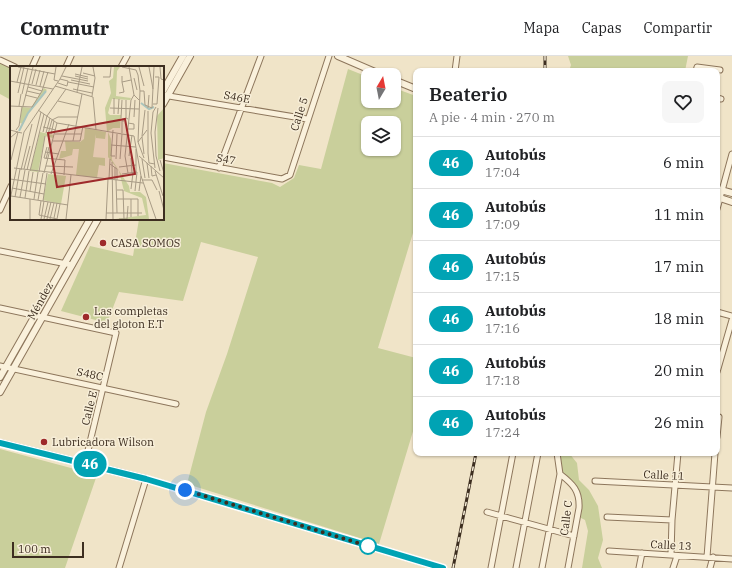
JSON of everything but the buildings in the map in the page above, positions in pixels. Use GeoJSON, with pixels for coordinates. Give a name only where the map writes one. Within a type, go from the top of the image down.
{"type":"FeatureCollection","features":[{"type":"Feature","properties":{"kind":"street"},"geometry":{"type":"LineString","coordinates":[[6,63],[9,56]]}},
{"type":"Feature","properties":{"kind":"street"},"geometry":{"type":"LineString","coordinates":[[32,66],[37,56]]}},
{"type":"Feature","properties":{"kind":"street"},"geometry":{"type":"LineString","coordinates":[[66,66],[71,56]]}},
{"type":"Feature","properties":{"kind":"street"},"geometry":{"type":"LineString","coordinates":[[122,66],[127,56]]}},
{"type":"Feature","properties":{"kind":"street"},"geometry":{"type":"LineString","coordinates":[[165,94],[183,56]]}},
{"type":"Feature","properties":{"kind":"street"},"geometry":{"type":"LineString","coordinates":[[165,94],[190,56]]}},
{"type":"Feature","properties":{"kind":"street"},"geometry":{"type":"LineString","coordinates":[[219,168],[261,56]]}},
{"type":"Feature","properties":{"kind":"street","name":"Calle 5"},"geometry":{"type":"LineString","coordinates":[[286,178],[290,175],[307,119],[329,56]]}},
{"type":"Feature","properties":{"kind":"street"},"geometry":{"type":"LineString","coordinates":[[338,56],[366,68]]}},
{"type":"Feature","properties":{"kind":"street"},"geometry":{"type":"LineString","coordinates":[[455,68],[457,56]]}},
{"type":"Feature","properties":{"kind":"street"},"geometry":{"type":"LineString","coordinates":[[0,60],[13,66]]}},
{"type":"Feature","properties":{"kind":"street"},"geometry":{"type":"LineString","coordinates":[[401,83],[413,88]]}},
{"type":"Feature","properties":{"kind":"street","name":"S46E"},"geometry":{"type":"LineString","coordinates":[[165,94],[307,119]]}},
{"type":"Feature","properties":{"kind":"street"},"geometry":{"type":"LineString","coordinates":[[720,187],[732,154]]}},
{"type":"Feature","properties":{"kind":"street","name":"S47"},"geometry":{"type":"LineString","coordinates":[[164,157],[282,179],[286,178]]}},
{"type":"Feature","properties":{"kind":"street"},"geometry":{"type":"LineString","coordinates":[[720,190],[732,193]]}},
{"type":"Feature","properties":{"kind":"street"},"geometry":{"type":"LineString","coordinates":[[0,210],[9,196]]}},
{"type":"Feature","properties":{"kind":"street"},"geometry":{"type":"LineString","coordinates":[[720,199],[732,202]]}},
{"type":"Feature","properties":{"kind":"street","name":"Méndez"},"geometry":{"type":"LineString","coordinates":[[0,377],[3,367],[35,316],[89,220]]}},
{"type":"Feature","properties":{"kind":"street","name":"Méndez"},"geometry":{"type":"LineString","coordinates":[[0,392],[97,220]]}},
{"type":"Feature","properties":{"kind":"street"},"geometry":{"type":"LineString","coordinates":[[0,251],[72,265]]}},
{"type":"Feature","properties":{"kind":"street"},"geometry":{"type":"LineString","coordinates":[[0,308],[42,317]]}},
{"type":"Feature","properties":{"kind":"street"},"geometry":{"type":"LineString","coordinates":[[720,313],[732,316]]}},
{"type":"Feature","properties":{"kind":"street","name":"Calle E"},"geometry":{"type":"LineString","coordinates":[[42,317],[116,334],[85,463]]}},
{"type":"Feature","properties":{"kind":"street"},"geometry":{"type":"LineString","coordinates":[[720,362],[732,320]]}},
{"type":"Feature","properties":{"kind":"street","name":"S48C"},"geometry":{"type":"LineString","coordinates":[[3,367],[176,404]]}},
{"type":"Feature","properties":{"kind":"street"},"geometry":{"type":"LineString","coordinates":[[0,443],[146,479],[443,568]]}},
{"type":"Feature","properties":{"kind":"street"},"geometry":{"type":"LineString","coordinates":[[491,568],[512,456]]}},
{"type":"Feature","properties":{"kind":"street"},"geometry":{"type":"LineString","coordinates":[[516,568],[537,456]]}},
{"type":"Feature","properties":{"kind":"street"},"geometry":{"type":"LineString","coordinates":[[542,568],[560,474],[557,456]]}},
{"type":"Feature","properties":{"kind":"street"},"geometry":{"type":"LineString","coordinates":[[673,568],[674,555],[672,520],[678,456]]}},
{"type":"Feature","properties":{"kind":"street"},"geometry":{"type":"LineString","coordinates":[[710,568],[712,487],[716,456]]}},
{"type":"Feature","properties":{"kind":"street","name":"Calle C"},"geometry":{"type":"LineString","coordinates":[[560,474],[574,485],[579,498],[568,568]]}},
{"type":"Feature","properties":{"kind":"street"},"geometry":{"type":"LineString","coordinates":[[119,568],[146,479]]}},
{"type":"Feature","properties":{"kind":"street","name":"Calle 11"},"geometry":{"type":"LineString","coordinates":[[595,481],[732,488]]}},
{"type":"Feature","properties":{"kind":"street"},"geometry":{"type":"LineString","coordinates":[[487,512],[574,536]]}},
{"type":"Feature","properties":{"kind":"street"},"geometry":{"type":"LineString","coordinates":[[607,516],[672,520]]}},
{"type":"Feature","properties":{"kind":"street","name":"Calle 13"},"geometry":{"type":"LineString","coordinates":[[609,551],[732,558]]}},
{"type":"Feature","properties":{"kind":"street"},"geometry":{"type":"LineString","coordinates":[[639,568],[642,553]]}},
{"type":"Feature","properties":{"kind":"green space"},"geometry":{"type":"Polygon","coordinates":[[[568,56],[688,56],[686,68],[570,68],[571,65],[568,56]]]}},
{"type":"Feature","properties":{"kind":"green space"},"geometry":{"type":"Polygon","coordinates":[[[0,63],[10,68],[10,99],[0,94],[0,63]]]}},
{"type":"Feature","properties":{"kind":"green space"},"geometry":{"type":"Polygon","coordinates":[[[348,69],[361,74],[361,108],[401,108],[401,91],[413,95],[413,233],[378,348],[413,357],[413,431],[379,544],[187,484],[206,412],[227,354],[258,257],[201,242],[183,301],[119,292],[107,323],[61,311],[90,246],[133,256],[139,220],[164,220],[164,163],[272,183],[280,187],[294,178],[299,165],[321,169],[348,69]]]}},
{"type":"Feature","properties":{"kind":"green space"},"geometry":{"type":"Polygon","coordinates":[[[0,449],[97,475],[65,568],[0,568],[0,449]]]}},
{"type":"Feature","properties":{"kind":"green space"},"geometry":{"type":"Polygon","coordinates":[[[559,456],[571,456],[577,463],[579,480],[589,490],[598,506],[603,540],[598,558],[602,568],[582,568],[588,531],[585,520],[581,518],[582,498],[575,484],[562,472],[559,456]]]}},
{"type":"Feature","properties":{"kind":"railway"},"geometry":{"type":"LineString","coordinates":[[545,56],[545,68]]}},
{"type":"Feature","properties":{"kind":"railway"},"geometry":{"type":"LineString","coordinates":[[453,568],[475,456]]}},
{"type":"Feature","properties":{"kind":"bus line","name":"46"},"geometry":{"type":"LineString","coordinates":[[0,443],[146,479],[443,568]]}},
{"type":"Feature","properties":{"kind":"place","name":"CASA SOMOS"},"geometry":{"type":"Point","coordinates":[103,243]}},
{"type":"Feature","properties":{"kind":"place","name":"Las completas del gloton E.T"},"geometry":{"type":"Point","coordinates":[86,317]}},
{"type":"Feature","properties":{"kind":"place","name":"Lubricadora Wilson"},"geometry":{"type":"Point","coordinates":[44,442]}},
{"type":"Feature","properties":{"kind":"route"},"geometry":{"type":"LineString","coordinates":[[185,490],[368,546]]}}]}
